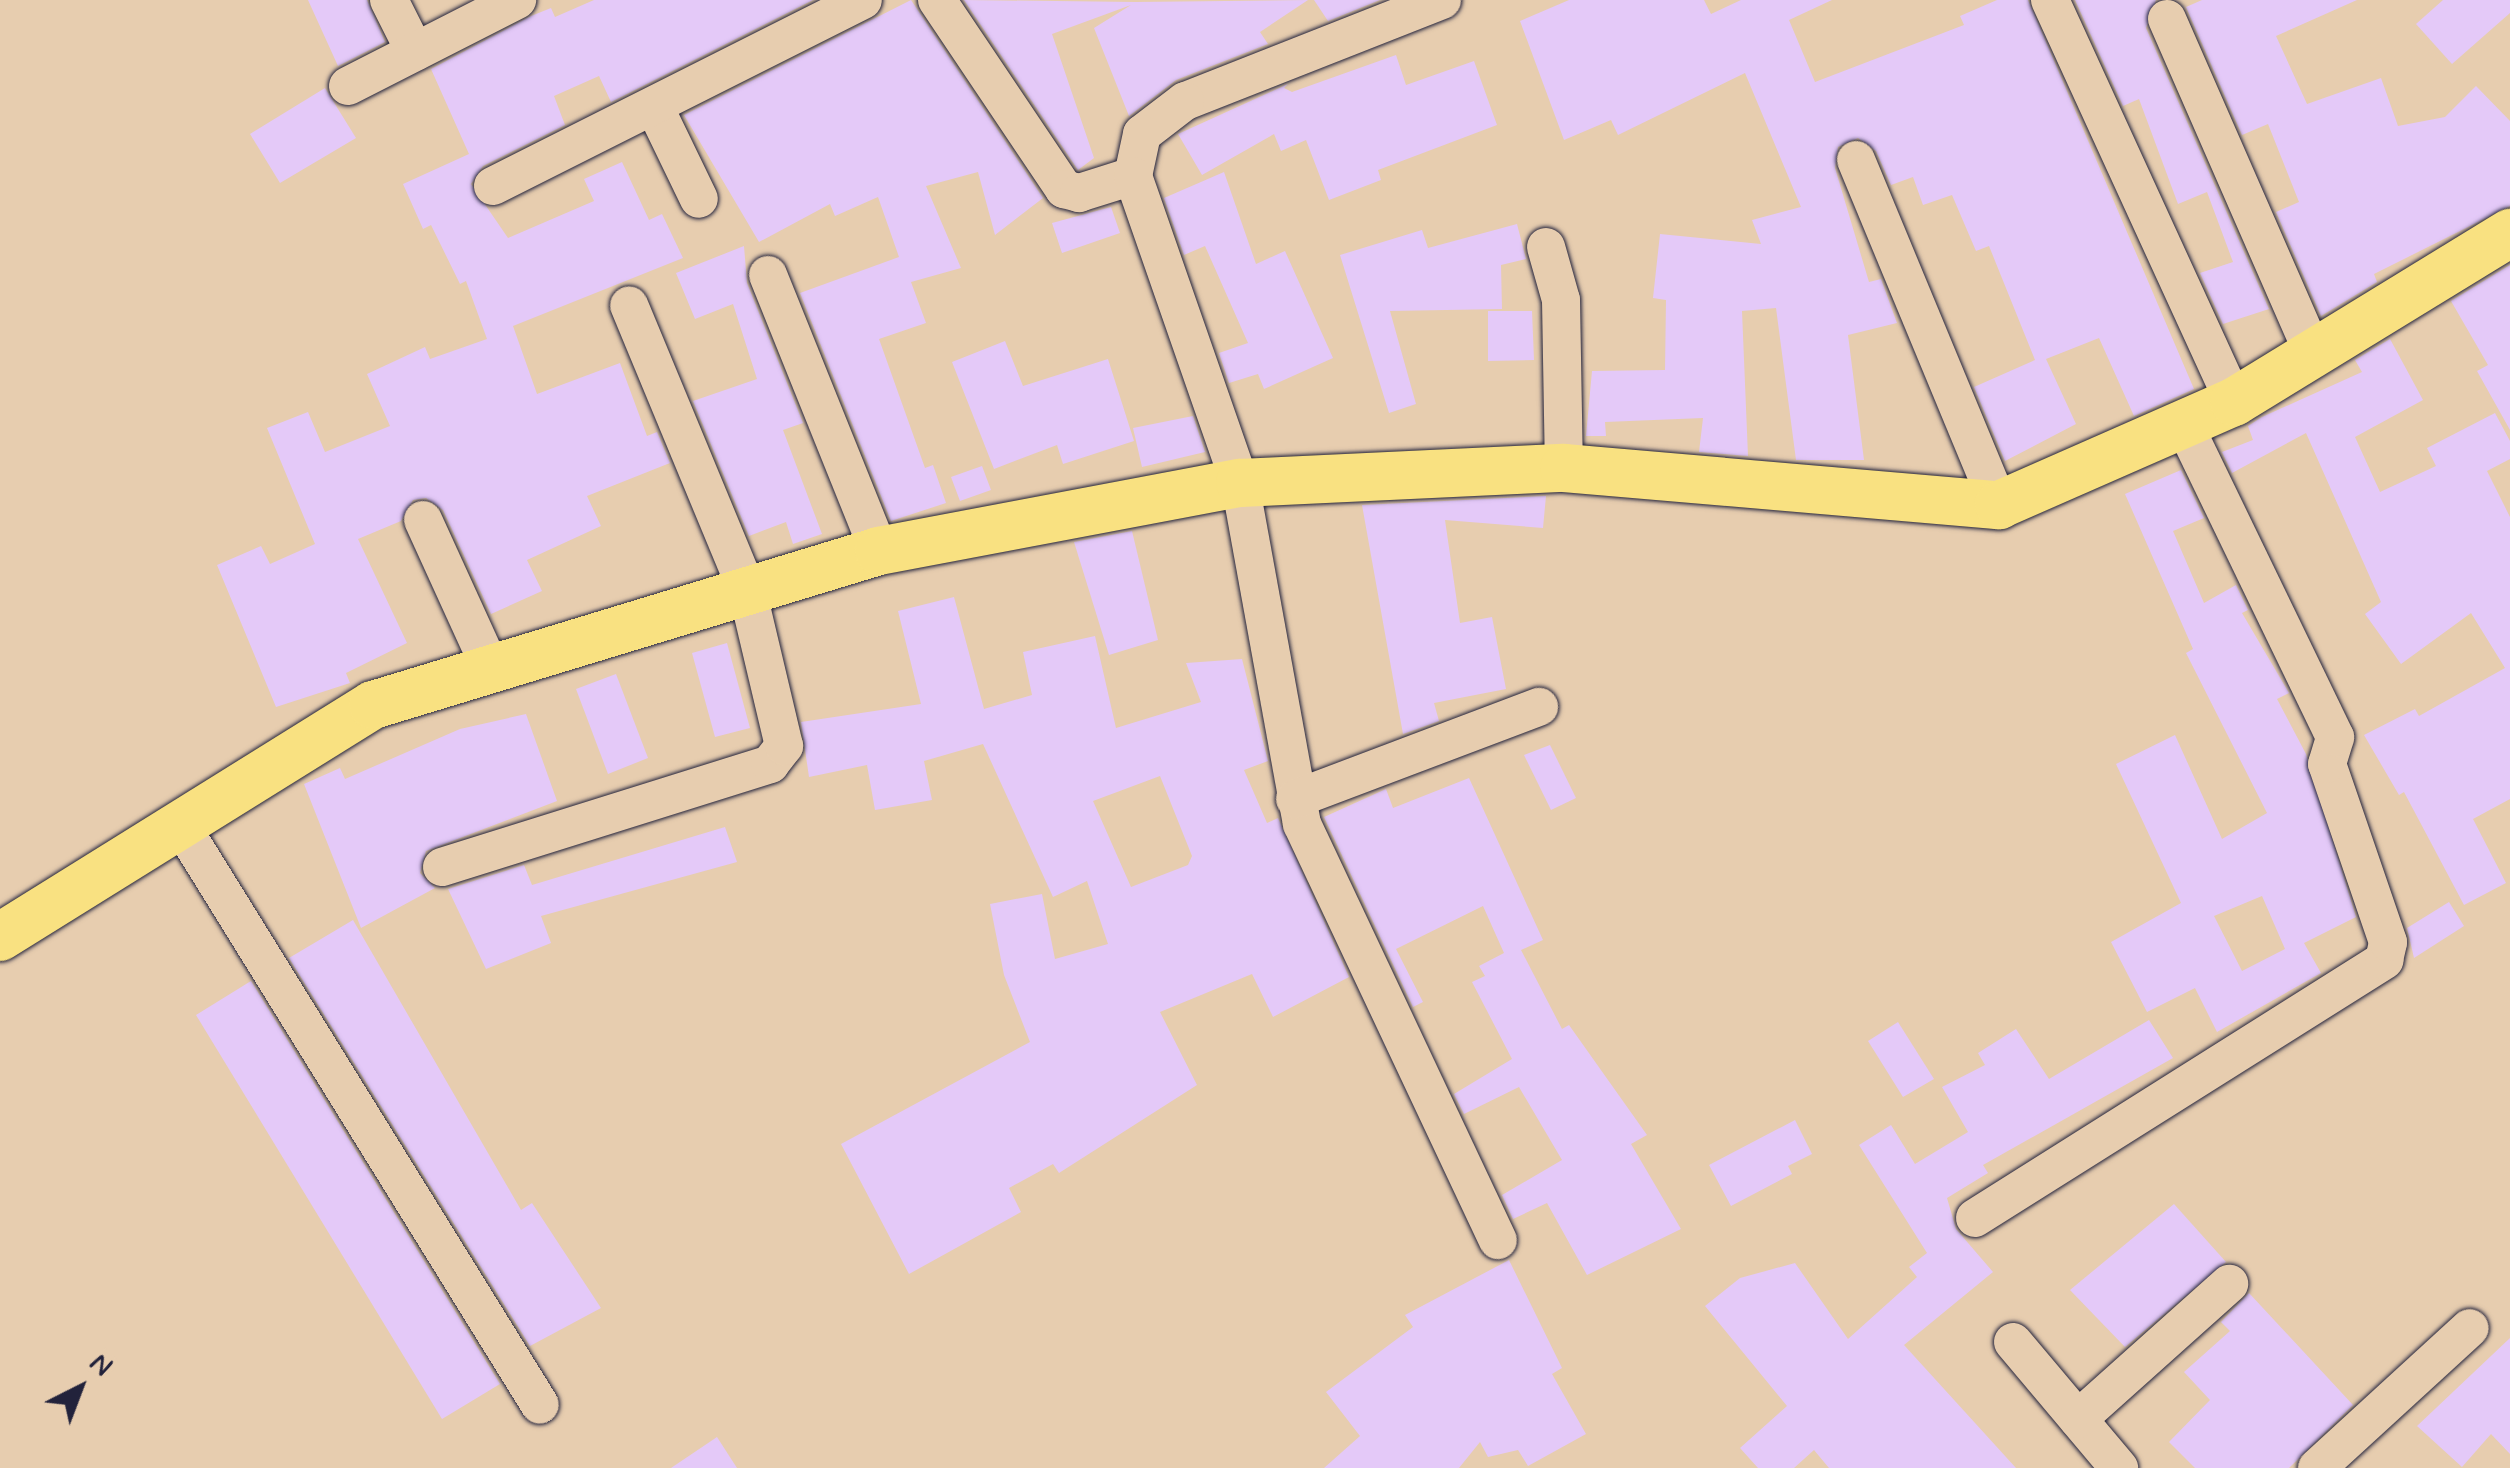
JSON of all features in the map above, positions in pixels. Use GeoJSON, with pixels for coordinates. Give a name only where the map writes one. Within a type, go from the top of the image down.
{"type":"FeatureCollection","features":[{"type":"Feature","properties":{"kind":"main road"},"geometry":{"type":"LineString","coordinates":[[0,937],[373,705],[880,550],[1240,483],[1564,468],[1999,505],[2185,427],[2234,402],[2510,233]]}},
{"type":"Feature","properties":{"kind":"street"},"geometry":{"type":"LineString","coordinates":[[389,0],[414,52]]}},
{"type":"Feature","properties":{"kind":"street"},"geometry":{"type":"LineString","coordinates":[[348,86],[517,0]]}},
{"type":"Feature","properties":{"kind":"street"},"geometry":{"type":"LineString","coordinates":[[493,186],[864,0]]}},
{"type":"Feature","properties":{"kind":"street"},"geometry":{"type":"LineString","coordinates":[[937,0],[1064,189],[1080,192],[1133,176]]}},
{"type":"Feature","properties":{"kind":"street"},"geometry":{"type":"LineString","coordinates":[[1442,0],[1185,100],[1142,134],[1133,176],[1240,483],[1295,799],[1498,1240]]}},
{"type":"Feature","properties":{"kind":"street"},"geometry":{"type":"LineString","coordinates":[[2050,0],[2234,402]]}},
{"type":"Feature","properties":{"kind":"street"},"geometry":{"type":"LineString","coordinates":[[2167,19],[2312,351]]}},
{"type":"Feature","properties":{"kind":"street"},"geometry":{"type":"LineString","coordinates":[[654,106],[699,199]]}},
{"type":"Feature","properties":{"kind":"street"},"geometry":{"type":"LineString","coordinates":[[1856,160],[1999,505]]}},
{"type":"Feature","properties":{"kind":"street"},"geometry":{"type":"LineString","coordinates":[[1546,247],[1561,300],[1564,468]]}},
{"type":"Feature","properties":{"kind":"street"},"geometry":{"type":"LineString","coordinates":[[768,275],[880,550]]}},
{"type":"Feature","properties":{"kind":"street"},"geometry":{"type":"LineString","coordinates":[[442,867],[770,764],[784,746],[746,590],[630,304]]}},
{"type":"Feature","properties":{"kind":"street"},"geometry":{"type":"LineString","coordinates":[[1975,1218],[2384,960],[2388,942],[2327,764],[2335,737],[2185,427]]}},
{"type":"Feature","properties":{"kind":"street"},"geometry":{"type":"LineString","coordinates":[[423,520],[491,668]]}},
{"type":"Feature","properties":{"kind":"street"},"geometry":{"type":"LineString","coordinates":[[1295,799],[1539,707]]}},
{"type":"Feature","properties":{"kind":"street"},"geometry":{"type":"LineString","coordinates":[[180,824],[540,1404]]}},
{"type":"Feature","properties":{"kind":"street"},"geometry":{"type":"LineString","coordinates":[[2078,1419],[2228,1284]]}},
{"type":"Feature","properties":{"kind":"street"},"geometry":{"type":"LineString","coordinates":[[2317,1468],[2470,1328]]}},
{"type":"Feature","properties":{"kind":"street"},"geometry":{"type":"LineString","coordinates":[[2013,1342],[2119,1468]]}},
{"type":"Feature","properties":{"kind":"building"},"geometry":{"type":"Polygon","coordinates":[[[308,0],[367,0],[385,42],[338,66],[308,0]]]}},
{"type":"Feature","properties":{"kind":"building"},"geometry":{"type":"Polygon","coordinates":[[[594,0],[813,0],[611,102],[599,76],[554,96],[565,125],[483,166],[471,184],[508,238],[594,201],[584,179],[622,162],[649,220],[662,214],[683,258],[513,326],[537,394],[620,363],[647,436],[657,432],[670,463],[587,496],[601,526],[527,560],[542,591],[491,614],[443,510],[426,498],[413,500],[401,521],[358,539],[407,643],[346,673],[350,683],[276,707],[217,565],[261,546],[270,564],[315,544],[267,428],[308,412],[325,452],[390,426],[367,374],[425,347],[430,359],[487,339],[466,281],[460,284],[431,225],[423,229],[403,184],[469,154],[431,69],[531,16],[551,8],[555,17],[594,0]]]}},
{"type":"Feature","properties":{"kind":"building"},"geometry":{"type":"Polygon","coordinates":[[[911,0],[1043,198],[995,235],[978,172],[926,186],[961,268],[911,282],[926,323],[879,339],[925,468],[933,465],[946,503],[891,521],[800,293],[899,257],[878,197],[835,216],[830,204],[759,242],[684,115],[911,0]]]}},
{"type":"Feature","properties":{"kind":"building"},"geometry":{"type":"Polygon","coordinates":[[[964,0],[1308,0],[1260,32],[1268,44],[1176,80],[1129,116],[1094,28],[1131,5],[1052,34],[1094,158],[1078,170],[964,0]]]}},
{"type":"Feature","properties":{"kind":"building"},"geometry":{"type":"Polygon","coordinates":[[[1314,0],[1380,0],[1328,21],[1314,0]]]}},
{"type":"Feature","properties":{"kind":"building"},"geometry":{"type":"Polygon","coordinates":[[[1569,0],[1704,0],[1711,14],[1741,0],[1832,0],[1789,20],[1815,82],[1964,25],[1960,16],[1997,0],[2028,0],[2194,389],[2134,416],[2099,338],[2046,359],[2076,424],[2005,461],[1974,387],[2035,360],[1989,246],[1976,251],[1952,195],[1923,205],[1913,177],[1891,185],[1876,151],[1858,138],[1838,147],[1835,168],[1869,282],[1881,279],[1897,323],[1848,335],[1864,460],[1796,460],[1776,308],[1742,311],[1748,456],[1699,452],[1703,418],[1605,422],[1606,436],[1586,436],[1592,371],[1665,370],[1666,300],[1653,298],[1660,234],[1761,244],[1752,220],[1801,207],[1745,73],[1618,135],[1611,120],[1564,140],[1520,21],[1569,0]]]}},
{"type":"Feature","properties":{"kind":"building"},"geometry":{"type":"Polygon","coordinates":[[[2075,0],[2156,0],[2146,28],[2269,309],[2223,324],[2200,273],[2233,262],[2207,192],[2178,204],[2139,99],[2123,106],[2075,0]]]}},
{"type":"Feature","properties":{"kind":"building"},"geometry":{"type":"Polygon","coordinates":[[[2202,0],[2357,0],[2276,36],[2307,104],[2381,78],[2398,126],[2445,117],[2476,86],[2510,121],[2510,206],[2374,274],[2377,282],[2321,316],[2276,212],[2299,202],[2268,124],[2242,135],[2186,7],[2202,0]]]}},
{"type":"Feature","properties":{"kind":"building"},"geometry":{"type":"Polygon","coordinates":[[[2443,0],[2510,0],[2510,13],[2452,64],[2416,24],[2443,0]]]}},
{"type":"Feature","properties":{"kind":"building"},"geometry":{"type":"Polygon","coordinates":[[[1396,55],[1406,85],[1474,61],[1497,125],[1378,170],[1381,180],[1329,200],[1306,140],[1281,151],[1274,134],[1202,175],[1178,134],[1288,84],[1284,88],[1292,92],[1396,55]]]}},
{"type":"Feature","properties":{"kind":"building"},"geometry":{"type":"Polygon","coordinates":[[[325,88],[356,138],[280,183],[250,134],[325,88]]]}},
{"type":"Feature","properties":{"kind":"building"},"geometry":{"type":"Polygon","coordinates":[[[1224,172],[1256,264],[1285,251],[1333,358],[1264,389],[1258,374],[1229,383],[1219,353],[1248,343],[1205,246],[1184,255],[1164,198],[1224,172]]]}},
{"type":"Feature","properties":{"kind":"building"},"geometry":{"type":"Polygon","coordinates":[[[1111,207],[1120,233],[1062,253],[1052,223],[1111,207]]]}},
{"type":"Feature","properties":{"kind":"building"},"geometry":{"type":"Polygon","coordinates":[[[1517,224],[1526,259],[1501,265],[1502,309],[1390,311],[1416,404],[1389,413],[1340,255],[1422,230],[1428,248],[1517,224]]]}},
{"type":"Feature","properties":{"kind":"building"},"geometry":{"type":"Polygon","coordinates":[[[744,246],[747,283],[803,423],[783,430],[822,534],[793,544],[786,522],[749,536],[693,401],[757,379],[733,304],[695,319],[676,273],[744,246]]]}},
{"type":"Feature","properties":{"kind":"building"},"geometry":{"type":"Polygon","coordinates":[[[2510,265],[2510,430],[2477,371],[2488,365],[2451,301],[2510,265]]]}},
{"type":"Feature","properties":{"kind":"building"},"geometry":{"type":"Polygon","coordinates":[[[1488,311],[1532,311],[1534,360],[1488,361],[1488,311]]]}},
{"type":"Feature","properties":{"kind":"building"},"geometry":{"type":"Polygon","coordinates":[[[2390,339],[2423,400],[2355,437],[2380,492],[2436,466],[2427,448],[2495,413],[2510,441],[2510,459],[2487,471],[2510,517],[2510,799],[2473,819],[2506,883],[2464,905],[2404,792],[2399,795],[2364,735],[2415,709],[2419,716],[2505,668],[2471,613],[2401,664],[2365,614],[2381,602],[2306,433],[2232,473],[2222,452],[2253,440],[2248,426],[2262,417],[2362,372],[2355,360],[2390,339]]]}},
{"type":"Feature","properties":{"kind":"building"},"geometry":{"type":"Polygon","coordinates":[[[1005,341],[1023,386],[1108,359],[1134,441],[1063,464],[1057,445],[994,469],[952,362],[1005,341]]]}},
{"type":"Feature","properties":{"kind":"building"},"geometry":{"type":"Polygon","coordinates":[[[1193,416],[1205,452],[1142,467],[1133,428],[1193,416]]]}},
{"type":"Feature","properties":{"kind":"building"},"geometry":{"type":"Polygon","coordinates":[[[982,466],[991,490],[960,501],[951,477],[982,466]]]}},
{"type":"Feature","properties":{"kind":"building"},"geometry":{"type":"Polygon","coordinates":[[[2181,470],[2204,518],[2173,531],[2204,603],[2236,585],[2248,610],[2242,613],[2289,693],[2277,699],[2306,754],[2356,917],[2304,943],[2321,973],[2217,1032],[2195,988],[2147,1012],[2111,942],[2181,903],[2116,764],[2175,735],[2222,839],[2267,813],[2186,653],[2193,649],[2125,494],[2181,470]],[[2262,896],[2214,916],[2242,971],[2285,949],[2262,896]]]}},
{"type":"Feature","properties":{"kind":"building"},"geometry":{"type":"Polygon","coordinates":[[[1546,496],[1543,528],[1445,520],[1460,623],[1492,617],[1506,689],[1434,703],[1439,721],[1403,734],[1362,505],[1546,496]]]}},
{"type":"Feature","properties":{"kind":"building"},"geometry":{"type":"Polygon","coordinates":[[[1132,531],[1158,640],[1109,655],[1074,542],[1132,531]]]}},
{"type":"Feature","properties":{"kind":"building"},"geometry":{"type":"Polygon","coordinates":[[[954,597],[984,709],[1032,695],[1023,652],[1095,636],[1116,728],[1201,702],[1186,663],[1242,659],[1268,761],[1244,770],[1267,823],[1278,818],[1349,977],[1273,1017],[1252,974],[1160,1012],[1197,1085],[1059,1173],[1053,1164],[1009,1188],[1021,1212],[909,1274],[841,1144],[1030,1042],[1004,975],[990,904],[1042,894],[1055,959],[1108,944],[1087,881],[1053,897],[983,744],[924,761],[932,800],[875,810],[867,765],[809,777],[801,722],[921,704],[898,611],[954,597]],[[1160,776],[1093,801],[1131,887],[1188,865],[1192,856],[1160,776]]]}},
{"type":"Feature","properties":{"kind":"building"},"geometry":{"type":"Polygon","coordinates":[[[727,643],[750,728],[715,737],[692,653],[727,643]]]}},
{"type":"Feature","properties":{"kind":"building"},"geometry":{"type":"Polygon","coordinates":[[[616,674],[648,758],[608,774],[576,689],[616,674]]]}},
{"type":"Feature","properties":{"kind":"building"},"geometry":{"type":"Polygon","coordinates":[[[526,714],[557,801],[426,851],[420,873],[435,888],[361,928],[304,784],[340,768],[345,779],[460,729],[526,714]]]}},
{"type":"Feature","properties":{"kind":"building"},"geometry":{"type":"Polygon","coordinates":[[[1550,745],[1576,798],[1551,810],[1524,755],[1550,745]]]}},
{"type":"Feature","properties":{"kind":"building"},"geometry":{"type":"Polygon","coordinates":[[[1469,778],[1543,940],[1521,950],[1562,1029],[1569,1025],[1647,1135],[1631,1144],[1681,1229],[1587,1275],[1547,1203],[1513,1219],[1502,1195],[1562,1160],[1519,1087],[1464,1114],[1454,1094],[1512,1059],[1472,982],[1485,976],[1479,966],[1504,953],[1483,906],[1396,949],[1423,1002],[1413,1007],[1324,817],[1386,789],[1393,808],[1469,778]]]}},
{"type":"Feature","properties":{"kind":"building"},"geometry":{"type":"Polygon","coordinates":[[[725,827],[737,862],[541,916],[551,943],[486,969],[448,889],[524,865],[532,885],[725,827]]]}},
{"type":"Feature","properties":{"kind":"building"},"geometry":{"type":"Polygon","coordinates":[[[2449,902],[2464,926],[2414,958],[2407,928],[2449,902]]]}},
{"type":"Feature","properties":{"kind":"building"},"geometry":{"type":"Polygon","coordinates":[[[353,920],[521,1210],[532,1203],[601,1308],[530,1346],[289,958],[353,920]]]}},
{"type":"Feature","properties":{"kind":"building"},"geometry":{"type":"Polygon","coordinates":[[[251,981],[500,1384],[442,1419],[196,1015],[251,981]]]}},
{"type":"Feature","properties":{"kind":"building"},"geometry":{"type":"Polygon","coordinates":[[[2149,1020],[2173,1058],[1983,1165],[1988,1173],[1947,1198],[1956,1229],[1993,1272],[1904,1345],[2016,1468],[1829,1468],[1814,1450],[1794,1468],[1758,1468],[1740,1448],[1787,1406],[1705,1306],[1740,1278],[1795,1263],[1848,1339],[1917,1277],[1909,1267],[1927,1253],[1859,1145],[1891,1125],[1915,1164],[1968,1132],[1942,1087],[1985,1065],[1978,1053],[2016,1029],[2049,1079],[2149,1020]]]}},
{"type":"Feature","properties":{"kind":"building"},"geometry":{"type":"Polygon","coordinates":[[[1898,1022],[1934,1079],[1903,1097],[1868,1041],[1898,1022]]]}},
{"type":"Feature","properties":{"kind":"building"},"geometry":{"type":"Polygon","coordinates":[[[1795,1120],[1812,1154],[1788,1166],[1792,1174],[1731,1206],[1709,1165],[1795,1120]]]}},
{"type":"Feature","properties":{"kind":"building"},"geometry":{"type":"Polygon","coordinates":[[[2174,1204],[2226,1262],[2125,1347],[2070,1290],[2174,1204]]]}},
{"type":"Feature","properties":{"kind":"building"},"geometry":{"type":"Polygon","coordinates":[[[1509,1260],[1562,1368],[1552,1374],[1586,1434],[1528,1466],[1518,1450],[1488,1457],[1480,1442],[1459,1468],[1324,1468],[1360,1436],[1326,1392],[1413,1327],[1405,1315],[1509,1260]]]}},
{"type":"Feature","properties":{"kind":"building"},"geometry":{"type":"Polygon","coordinates":[[[2249,1293],[2353,1405],[2289,1468],[2195,1468],[2169,1442],[2210,1400],[2184,1372],[2230,1331],[2221,1322],[2249,1293]]]}},
{"type":"Feature","properties":{"kind":"building"},"geometry":{"type":"Polygon","coordinates":[[[2510,1338],[2510,1454],[2491,1434],[2462,1467],[2417,1426],[2510,1338]]]}},
{"type":"Feature","properties":{"kind":"building"},"geometry":{"type":"Polygon","coordinates":[[[717,1437],[737,1468],[671,1468],[717,1437]]]}}]}
